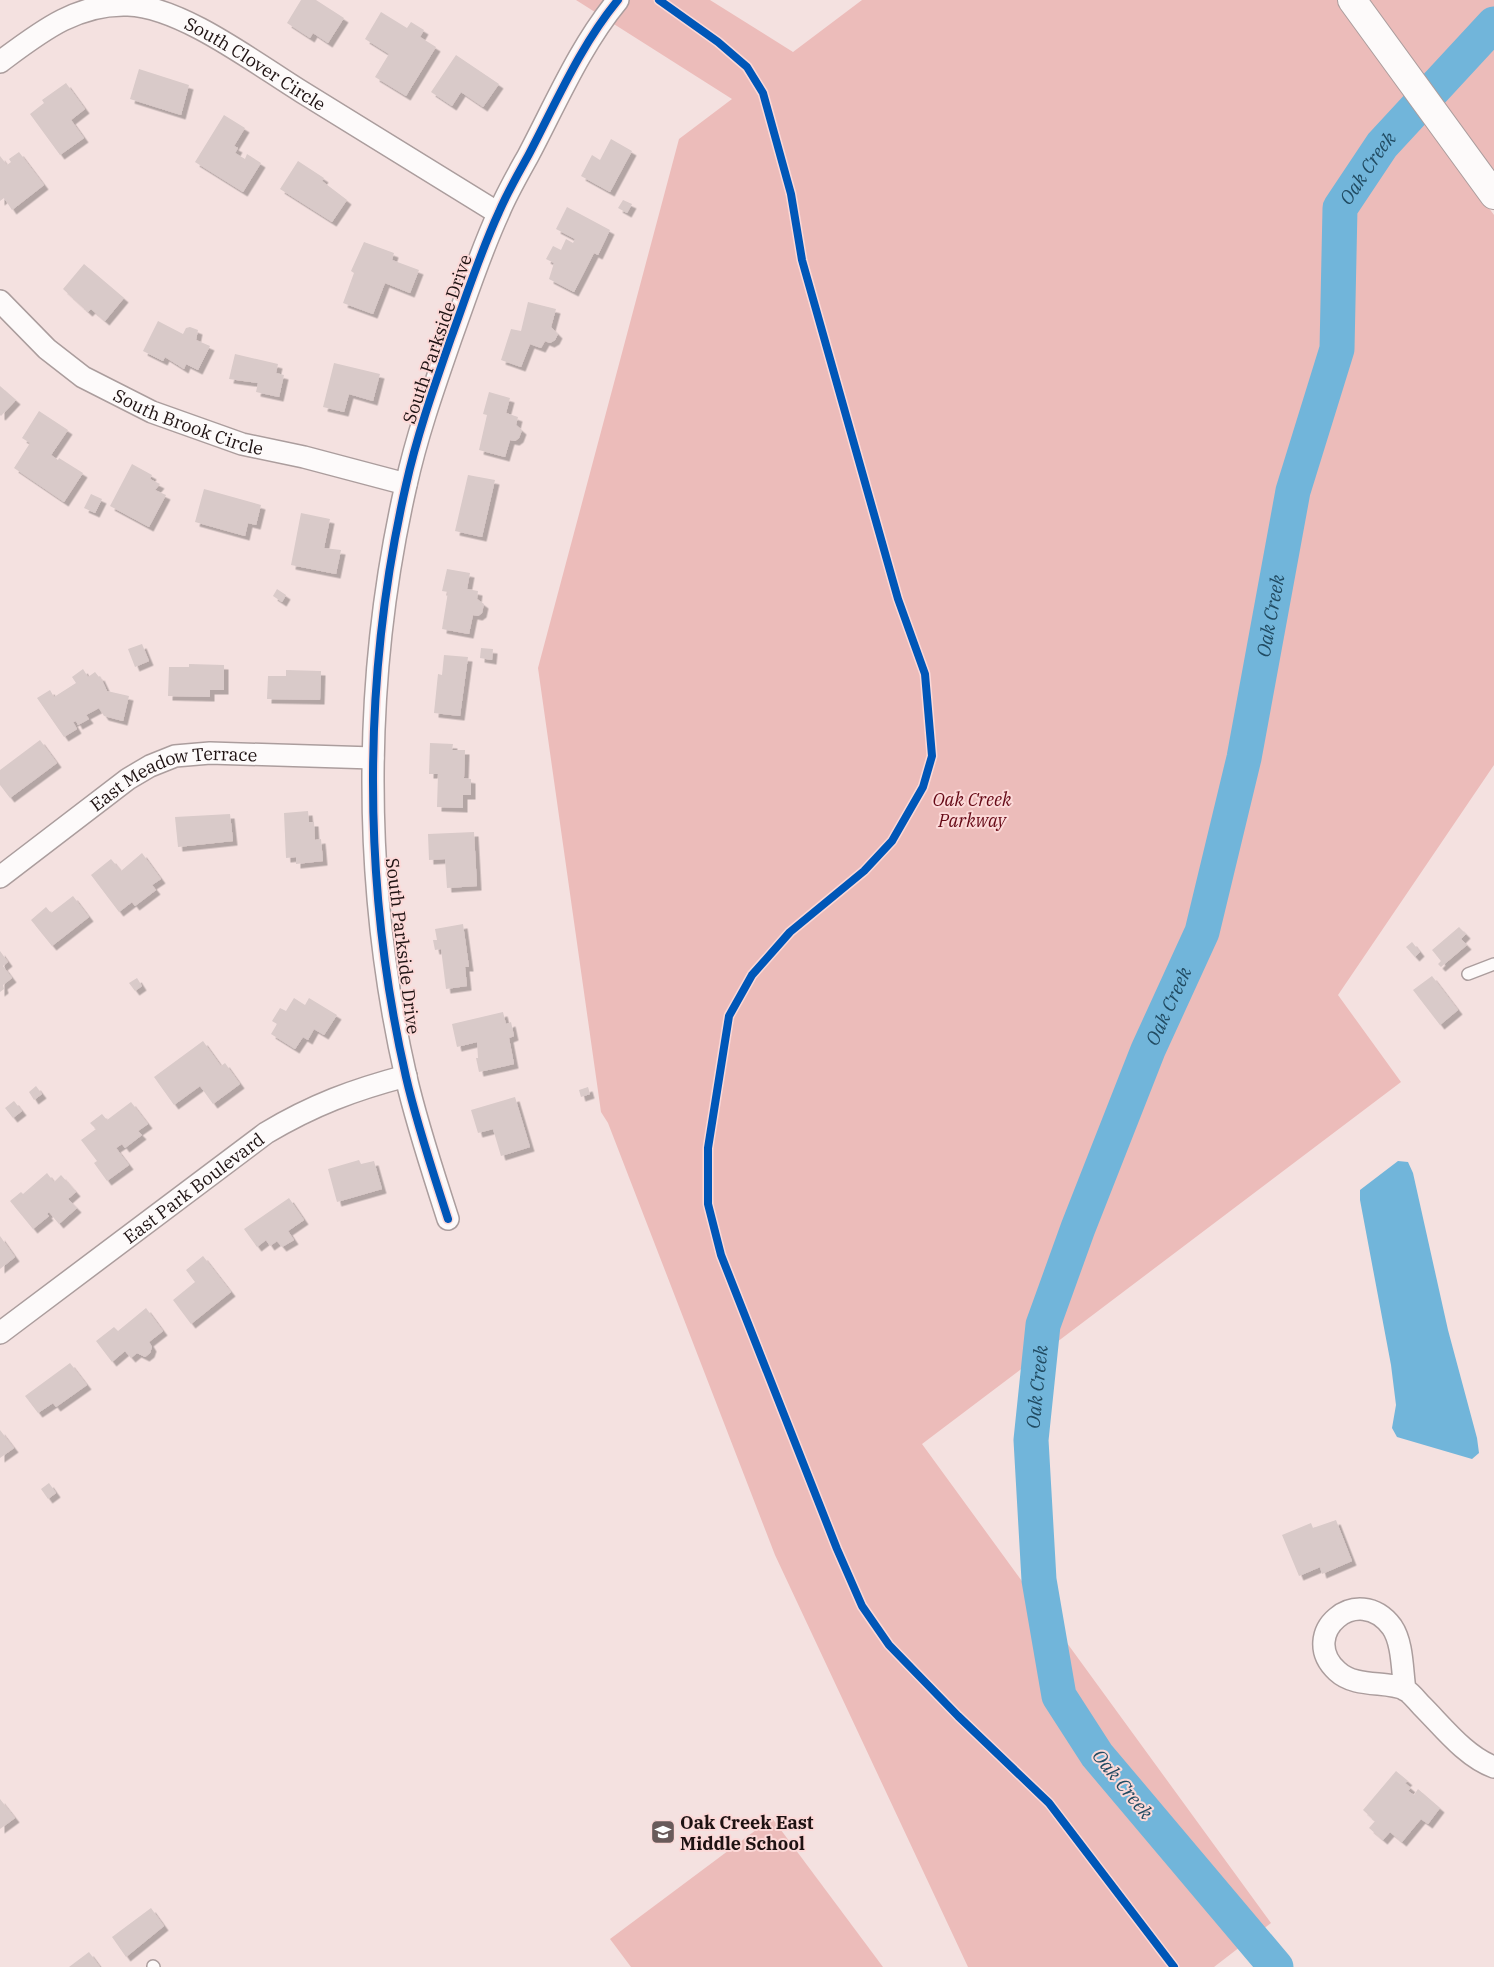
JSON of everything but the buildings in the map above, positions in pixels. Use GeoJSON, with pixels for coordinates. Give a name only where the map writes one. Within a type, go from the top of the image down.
{"type":"FeatureCollection","features":[{"type":"Feature","properties":{"kind":"street","name":"South Parkside Drive"},"geometry":{"type":"LineString","coordinates":[[448,1219],[424,1144],[406,1076],[390,990],[381,923],[374,837],[373,758],[387,582],[406,484],[428,405],[498,213],[579,59],[618,0]]}},
{"type":"Feature","properties":{"kind":"street"},"geometry":{"type":"LineString","coordinates":[[1352,0],[1494,195]]}},
{"type":"Feature","properties":{"kind":"street","name":"South Clover Circle"},"geometry":{"type":"LineString","coordinates":[[0,62],[40,32],[68,16],[95,7],[127,5],[148,8],[210,35],[498,213]]}},
{"type":"Feature","properties":{"kind":"street","name":"South Brook Circle"},"geometry":{"type":"LineString","coordinates":[[0,301],[47,349],[83,377],[152,412],[242,444],[304,457],[406,484]]}},
{"type":"Feature","properties":{"kind":"street","name":"East Meadow Terrace"},"geometry":{"type":"LineString","coordinates":[[0,877],[128,779],[150,766],[175,756],[210,753],[373,758]]}},
{"type":"Feature","properties":{"kind":"street","name":"East Park Boulevard"},"geometry":{"type":"LineString","coordinates":[[0,1334],[266,1133],[303,1111],[339,1096],[406,1076]]}},
{"type":"Feature","properties":{"kind":"street"},"geometry":{"type":"LineString","coordinates":[[1405,1690],[1458,1742],[1486,1764],[1494,1767]]}},
{"type":"Feature","properties":{"kind":"lane"},"geometry":{"type":"LineString","coordinates":[[1468,974],[1494,964]]}},
{"type":"Feature","properties":{"kind":"green space","name":"Oak Creek Parkway"},"geometry":{"type":"Polygon","coordinates":[[[576,0],[710,0],[793,52],[862,0],[1338,0],[1494,215],[1494,765],[1338,995],[1401,1082],[922,1444],[1271,1923],[1214,1967],[968,1967],[775,1555],[608,1123],[601,1112],[538,668],[679,139],[732,99],[576,0]]]}},
{"type":"Feature","properties":{"kind":"green space"},"geometry":{"type":"Polygon","coordinates":[[[1370,0],[1494,0],[1494,174],[1370,0]]]}},
{"type":"Feature","properties":{"kind":"green space"},"geometry":{"type":"Polygon","coordinates":[[[772,1818],[883,1967],[631,1967],[610,1939],[772,1818]]]}},
{"type":"Feature","properties":{"kind":"water"},"geometry":{"type":"Polygon","coordinates":[[[1398,1161],[1408,1162],[1413,1173],[1448,1330],[1477,1438],[1479,1453],[1472,1459],[1397,1437],[1392,1428],[1396,1405],[1391,1365],[1360,1200],[1360,1190],[1398,1161]]]}},
{"type":"Feature","properties":{"kind":"waterway","name":"Oak Creek"},"geometry":{"type":"LineString","coordinates":[[1276,1967],[1097,1755],[1059,1696],[1039,1580],[1031,1440],[1043,1325],[1078,1228],[1148,1050],[1202,932],[1244,758],[1293,491],[1337,349],[1340,208],[1382,145],[1494,24]]}},
{"type":"Feature","properties":{"kind":"cycle path"},"geometry":{"type":"LineString","coordinates":[[448,1219],[410,1095],[392,1004],[381,931],[375,856],[373,781],[375,707],[381,632],[392,558],[410,466],[432,393],[473,275],[506,198],[569,75],[592,36],[618,0]]}},
{"type":"Feature","properties":{"kind":"cycle path"},"geometry":{"type":"LineString","coordinates":[[659,0],[718,42],[747,67],[763,93],[791,194],[802,260],[898,599],[925,674],[932,756],[923,787],[892,841],[864,871],[790,932],[752,975],[729,1016],[708,1148],[708,1204],[721,1255],[837,1549],[862,1606],[889,1645],[958,1716],[1049,1803],[1174,1967]]}},
{"type":"Feature","properties":{"kind":"place","name":"Oak Creek East Middle School"},"geometry":{"type":"Point","coordinates":[663,1832]}}]}
